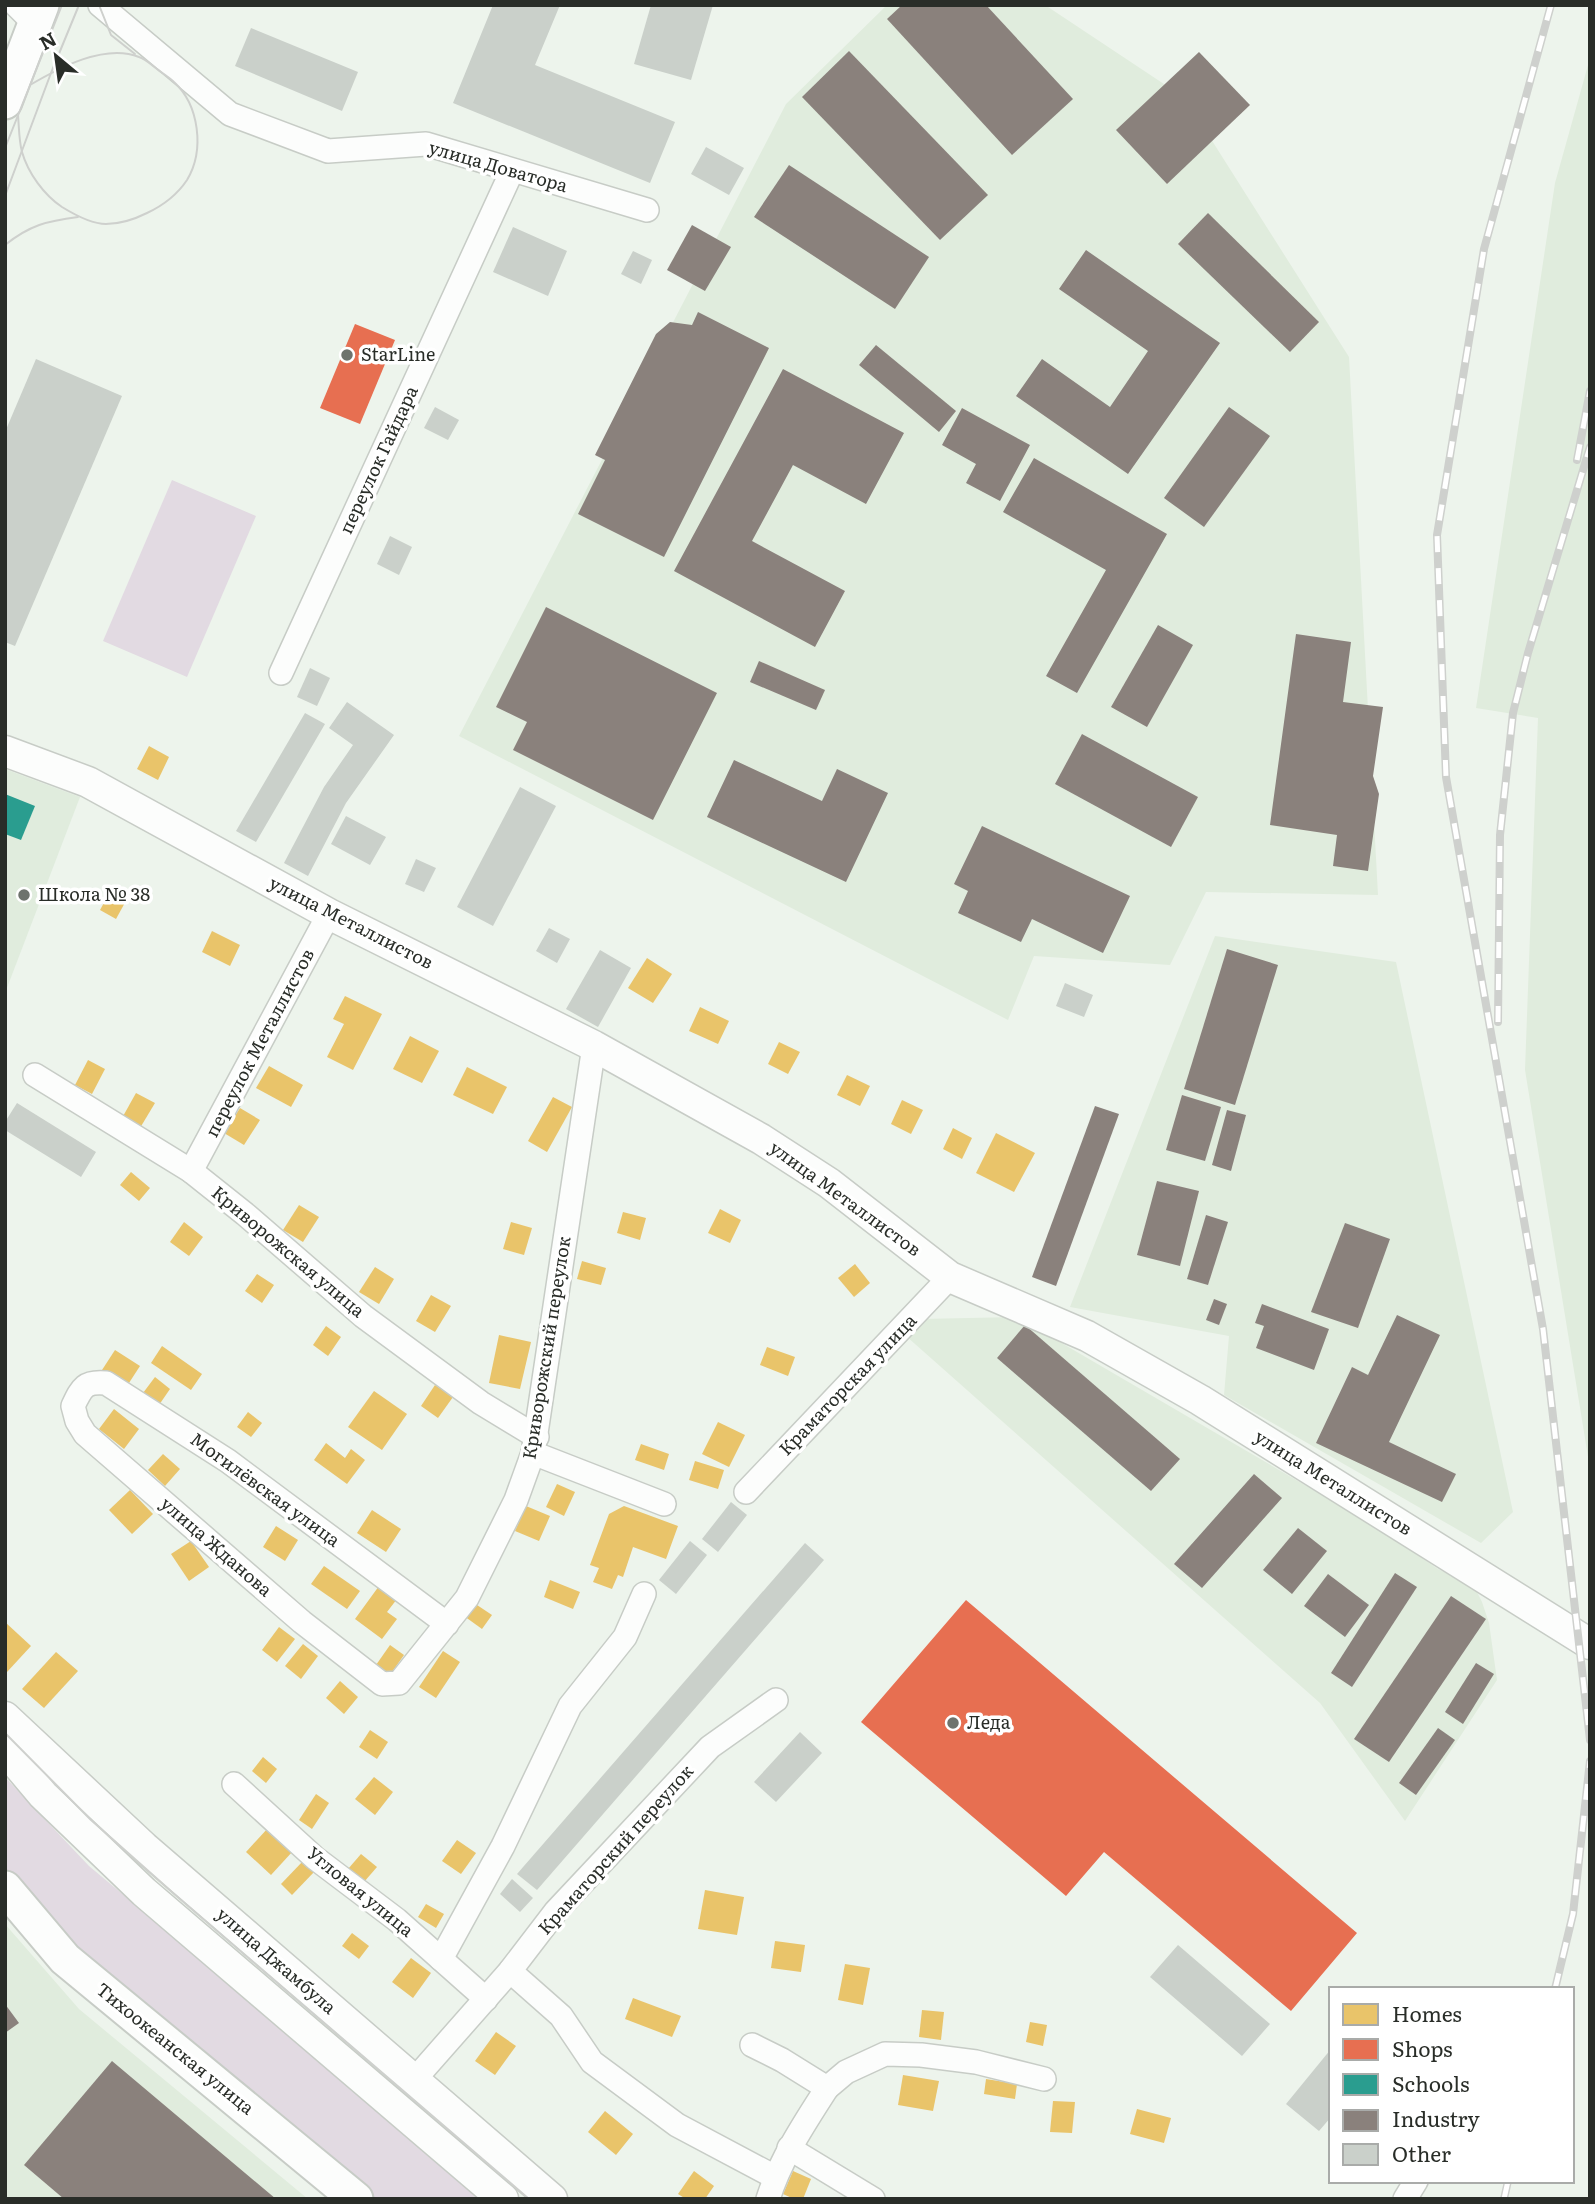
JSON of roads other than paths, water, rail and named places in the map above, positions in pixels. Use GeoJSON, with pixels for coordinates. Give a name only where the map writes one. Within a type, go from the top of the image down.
{"type":"FeatureCollection","features":[{"type":"Feature","properties":{"kind":"main road"},"geometry":{"type":"LineString","coordinates":[[5,102],[31,11]]}},
{"type":"Feature","properties":{"kind":"main road","name":"Тихоокеанская улица"},"geometry":{"type":"LineString","coordinates":[[5,1888],[65,1959],[356,2199]]}},
{"type":"Feature","properties":{"kind":"street","name":"улица Доватора"},"geometry":{"type":"LineString","coordinates":[[100,5],[230,114],[328,151],[426,144],[647,210]]}},
{"type":"Feature","properties":{"kind":"street","name":"переулок Гайдара"},"geometry":{"type":"LineString","coordinates":[[281,673],[512,171]]}},
{"type":"Feature","properties":{"kind":"street","name":"улица Металлистов"},"geometry":{"type":"LineString","coordinates":[[5,751],[88,782],[329,914],[594,1046],[761,1139],[829,1183],[950,1277],[1087,1336],[1200,1400],[1590,1644]]}},
{"type":"Feature","properties":{"kind":"street","name":"переулок Металлистов"},"geometry":{"type":"LineString","coordinates":[[191,1171],[329,914]]}},
{"type":"Feature","properties":{"kind":"street","name":"Криворожский переулок"},"geometry":{"type":"LineString","coordinates":[[382,1684],[399,1683],[467,1598],[516,1500],[535,1445],[594,1046]]}},
{"type":"Feature","properties":{"kind":"street","name":"Криворожская улица"},"geometry":{"type":"LineString","coordinates":[[35,1075],[191,1171],[363,1316],[535,1445]]}},
{"type":"Feature","properties":{"kind":"street","name":"Краматорская улица"},"geometry":{"type":"LineString","coordinates":[[746,1492],[950,1277]]}},
{"type":"Feature","properties":{"kind":"street","name":"Могилёвская улица"},"geometry":{"type":"LineString","coordinates":[[78,1395],[83,1387],[93,1381],[106,1383],[228,1461],[447,1624]]}},
{"type":"Feature","properties":{"kind":"street","name":"улица Жданова"},"geometry":{"type":"LineString","coordinates":[[78,1395],[73,1406],[77,1421],[85,1434],[302,1622],[382,1684]]}},
{"type":"Feature","properties":{"kind":"street"},"geometry":{"type":"LineString","coordinates":[[535,1445],[664,1504]]}},
{"type":"Feature","properties":{"kind":"street"},"geometry":{"type":"LineString","coordinates":[[441,1959],[503,1846],[570,1706],[625,1637],[644,1594]]}},
{"type":"Feature","properties":{"kind":"street","name":"Краматорский переулок"},"geometry":{"type":"LineString","coordinates":[[415,2079],[510,1971],[556,1911],[710,1747],[776,1700]]}},
{"type":"Feature","properties":{"kind":"street","name":"улица Джамбула"},"geometry":{"type":"LineString","coordinates":[[5,1717],[144,1847],[552,2199]]}},
{"type":"Feature","properties":{"kind":"street","name":"улица Джамбула"},"geometry":{"type":"LineString","coordinates":[[5,1750],[43,1795],[85,1838],[144,1892],[503,2199]]}},
{"type":"Feature","properties":{"kind":"street","name":"Угловая улица"},"geometry":{"type":"LineString","coordinates":[[234,1784],[315,1858],[397,1920],[486,1999]]}},
{"type":"Feature","properties":{"kind":"street"},"geometry":{"type":"LineString","coordinates":[[510,1971],[561,2016],[592,2062],[677,2125],[772,2188],[789,2147],[827,2088],[846,2072],[885,2054],[921,2055],[976,2062],[1044,2079]]}},
{"type":"Feature","properties":{"kind":"street"},"geometry":{"type":"LineString","coordinates":[[752,2045],[827,2088]]}},
{"type":"Feature","properties":{"kind":"street"},"geometry":{"type":"LineString","coordinates":[[789,2147],[873,2199]]}},
{"type":"Feature","properties":{"kind":"street"},"geometry":{"type":"LineString","coordinates":[[1405,2199],[1415,2183]]}},
{"type":"Feature","properties":{"kind":"tram line"},"geometry":{"type":"LineString","coordinates":[[5,148],[62,5]]}},
{"type":"Feature","properties":{"kind":"tram line"},"geometry":{"type":"LineString","coordinates":[[5,196],[79,5]]}},
{"type":"Feature","properties":{"kind":"tram line"},"geometry":{"type":"LineString","coordinates":[[99,5],[111,35],[135,54]]}},
{"type":"Feature","properties":{"kind":"tram line"},"geometry":{"type":"LineString","coordinates":[[18,115],[22,152],[38,183],[62,207],[95,222],[122,222],[153,210],[179,190],[193,168],[197,128],[189,103],[174,82],[142,58],[126,53],[97,55],[54,71],[30,85]]}},
{"type":"Feature","properties":{"kind":"tram line"},"geometry":{"type":"LineString","coordinates":[[5,245],[39,225],[78,217]]}},
{"type":"Feature","properties":{"kind":"tram line"},"geometry":{"type":"LineString","coordinates":[[5,1733],[91,1820],[529,2199]]}},
{"type":"Feature","properties":{"kind":"railway"},"geometry":{"type":"LineString","coordinates":[[1551,5],[1484,249],[1437,535],[1446,777],[1543,1329],[1590,1740]]}},
{"type":"Feature","properties":{"kind":"railway"},"geometry":{"type":"LineString","coordinates":[[1577,460],[1590,391]]}},
{"type":"Feature","properties":{"kind":"railway"},"geometry":{"type":"LineString","coordinates":[[1498,1022],[1500,835],[1513,713],[1528,653],[1590,447]]}},
{"type":"Feature","properties":{"kind":"railway"},"geometry":{"type":"LineString","coordinates":[[1555,1987],[1573,1914],[1590,1761]]}},
{"type":"Feature","properties":{"kind":"railway"},"geometry":{"type":"LineString","coordinates":[[1504,2199],[1508,2183]]}},
{"type":"Feature","properties":{"kind":"place","name":"StarLine"},"geometry":{"type":"Point","coordinates":[347,355]}},
{"type":"Feature","properties":{"kind":"place","name":"Школа № 38"},"geometry":{"type":"Point","coordinates":[24,895]}},
{"type":"Feature","properties":{"kind":"place","name":"Леда"},"geometry":{"type":"Point","coordinates":[953,1723]}}]}
